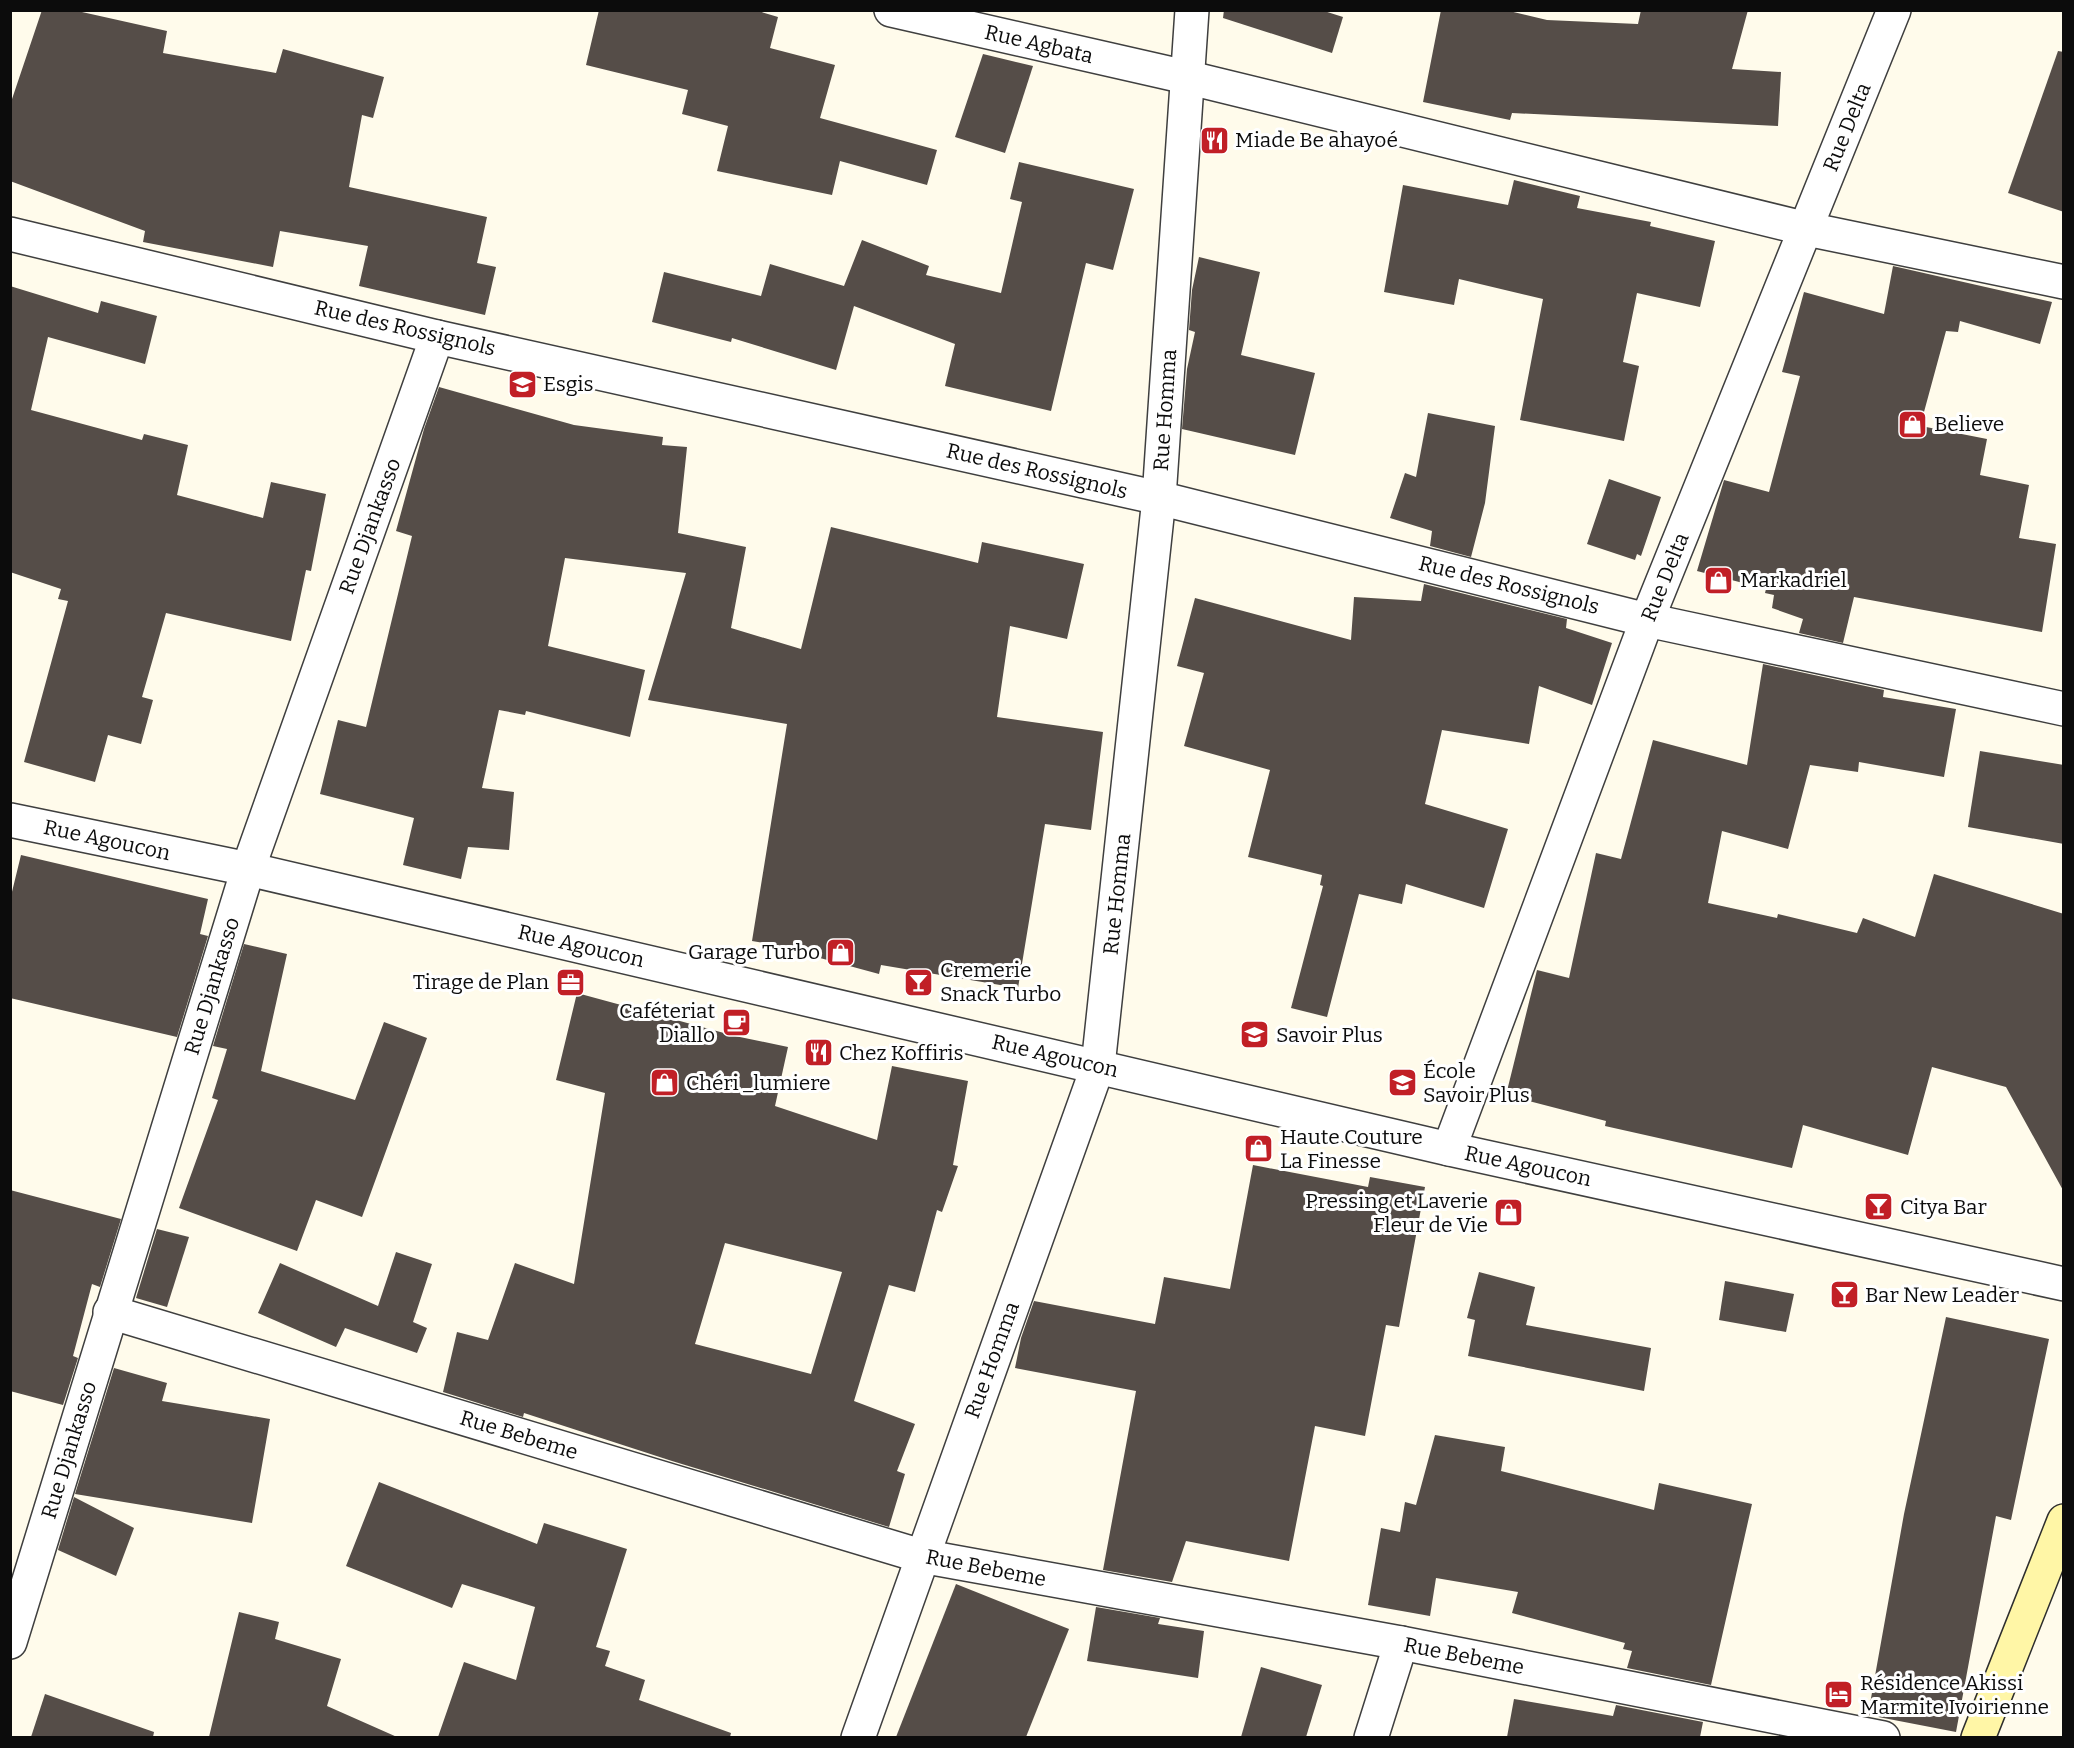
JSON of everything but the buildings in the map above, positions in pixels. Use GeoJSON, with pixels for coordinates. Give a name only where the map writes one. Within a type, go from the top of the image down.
{"type":"FeatureCollection","features":[{"type":"Feature","properties":{"kind":"street","name":"Rue Agbata"},"geometry":{"type":"LineString","coordinates":[[891,10],[1186,76],[1807,229],[2064,282]]}},
{"type":"Feature","properties":{"kind":"street","name":"Rue Homma"},"geometry":{"type":"LineString","coordinates":[[858,1737],[1098,1066],[1160,498],[1192,10]]}},
{"type":"Feature","properties":{"kind":"street","name":"Rue Delta"},"geometry":{"type":"LineString","coordinates":[[1449,1149],[1647,620],[1894,10]]}},
{"type":"Feature","properties":{"kind":"street","name":"Rue des Rossignols"},"geometry":{"type":"LineString","coordinates":[[10,234],[437,337],[1160,498],[1647,620],[2064,709]]}},
{"type":"Feature","properties":{"kind":"street","name":"Rue Djankasso"},"geometry":{"type":"LineString","coordinates":[[10,1642],[248,869],[437,337]]}},
{"type":"Feature","properties":{"kind":"street","name":"Rue Agoucon"},"geometry":{"type":"LineString","coordinates":[[10,820],[248,869],[1449,1149],[2064,1284]]}},
{"type":"Feature","properties":{"kind":"street","name":"Rue Bebeme"},"geometry":{"type":"LineString","coordinates":[[110,1312],[921,1556],[1401,1643],[1883,1737]]}},
{"type":"Feature","properties":{"kind":"street"},"geometry":{"type":"LineString","coordinates":[[1978,1737],[2064,1521]]}},
{"type":"Feature","properties":{"kind":"street"},"geometry":{"type":"LineString","coordinates":[[1371,1737],[1401,1643]]}},
{"type":"Feature","properties":{"kind":"place","name":"Miade Be ahayoé"},"geometry":{"type":"Point","coordinates":[1214,140]}},
{"type":"Feature","properties":{"kind":"place","name":"Esgis"},"geometry":{"type":"Point","coordinates":[522,384]}},
{"type":"Feature","properties":{"kind":"place","name":"Believe"},"geometry":{"type":"Point","coordinates":[1913,424]}},
{"type":"Feature","properties":{"kind":"place","name":"Markadriel"},"geometry":{"type":"Point","coordinates":[1719,580]}},
{"type":"Feature","properties":{"kind":"place","name":"Garage Turbo"},"geometry":{"type":"Point","coordinates":[841,952]}},
{"type":"Feature","properties":{"kind":"place","name":"Tirage de Plan"},"geometry":{"type":"Point","coordinates":[570,982]}},
{"type":"Feature","properties":{"kind":"place","name":"Cremerie Snack Turbo"},"geometry":{"type":"Point","coordinates":[919,982]}},
{"type":"Feature","properties":{"kind":"place","name":"Caféteriat Diallo"},"geometry":{"type":"Point","coordinates":[736,1023]}},
{"type":"Feature","properties":{"kind":"place","name":"Savoir Plus"},"geometry":{"type":"Point","coordinates":[1255,1035]}},
{"type":"Feature","properties":{"kind":"place","name":"Chez Koffiris"},"geometry":{"type":"Point","coordinates":[818,1053]}},
{"type":"Feature","properties":{"kind":"place","name":"Chéri _lumiere"},"geometry":{"type":"Point","coordinates":[665,1083]}},
{"type":"Feature","properties":{"kind":"place","name":"École Savoir Plus"},"geometry":{"type":"Point","coordinates":[1402,1083]}},
{"type":"Feature","properties":{"kind":"place","name":"Haute Couture La Finesse"},"geometry":{"type":"Point","coordinates":[1259,1149]}},
{"type":"Feature","properties":{"kind":"place","name":"Citya Bar"},"geometry":{"type":"Point","coordinates":[1879,1207]}},
{"type":"Feature","properties":{"kind":"place","name":"Pressing et Laverie Fleur de Vie"},"geometry":{"type":"Point","coordinates":[1509,1213]}},
{"type":"Feature","properties":{"kind":"place","name":"Bar New Leader"},"geometry":{"type":"Point","coordinates":[1844,1295]}},
{"type":"Feature","properties":{"kind":"place","name":"Résidence Akissi Marmite Ivoirienne"},"geometry":{"type":"Point","coordinates":[1839,1695]}}]}
